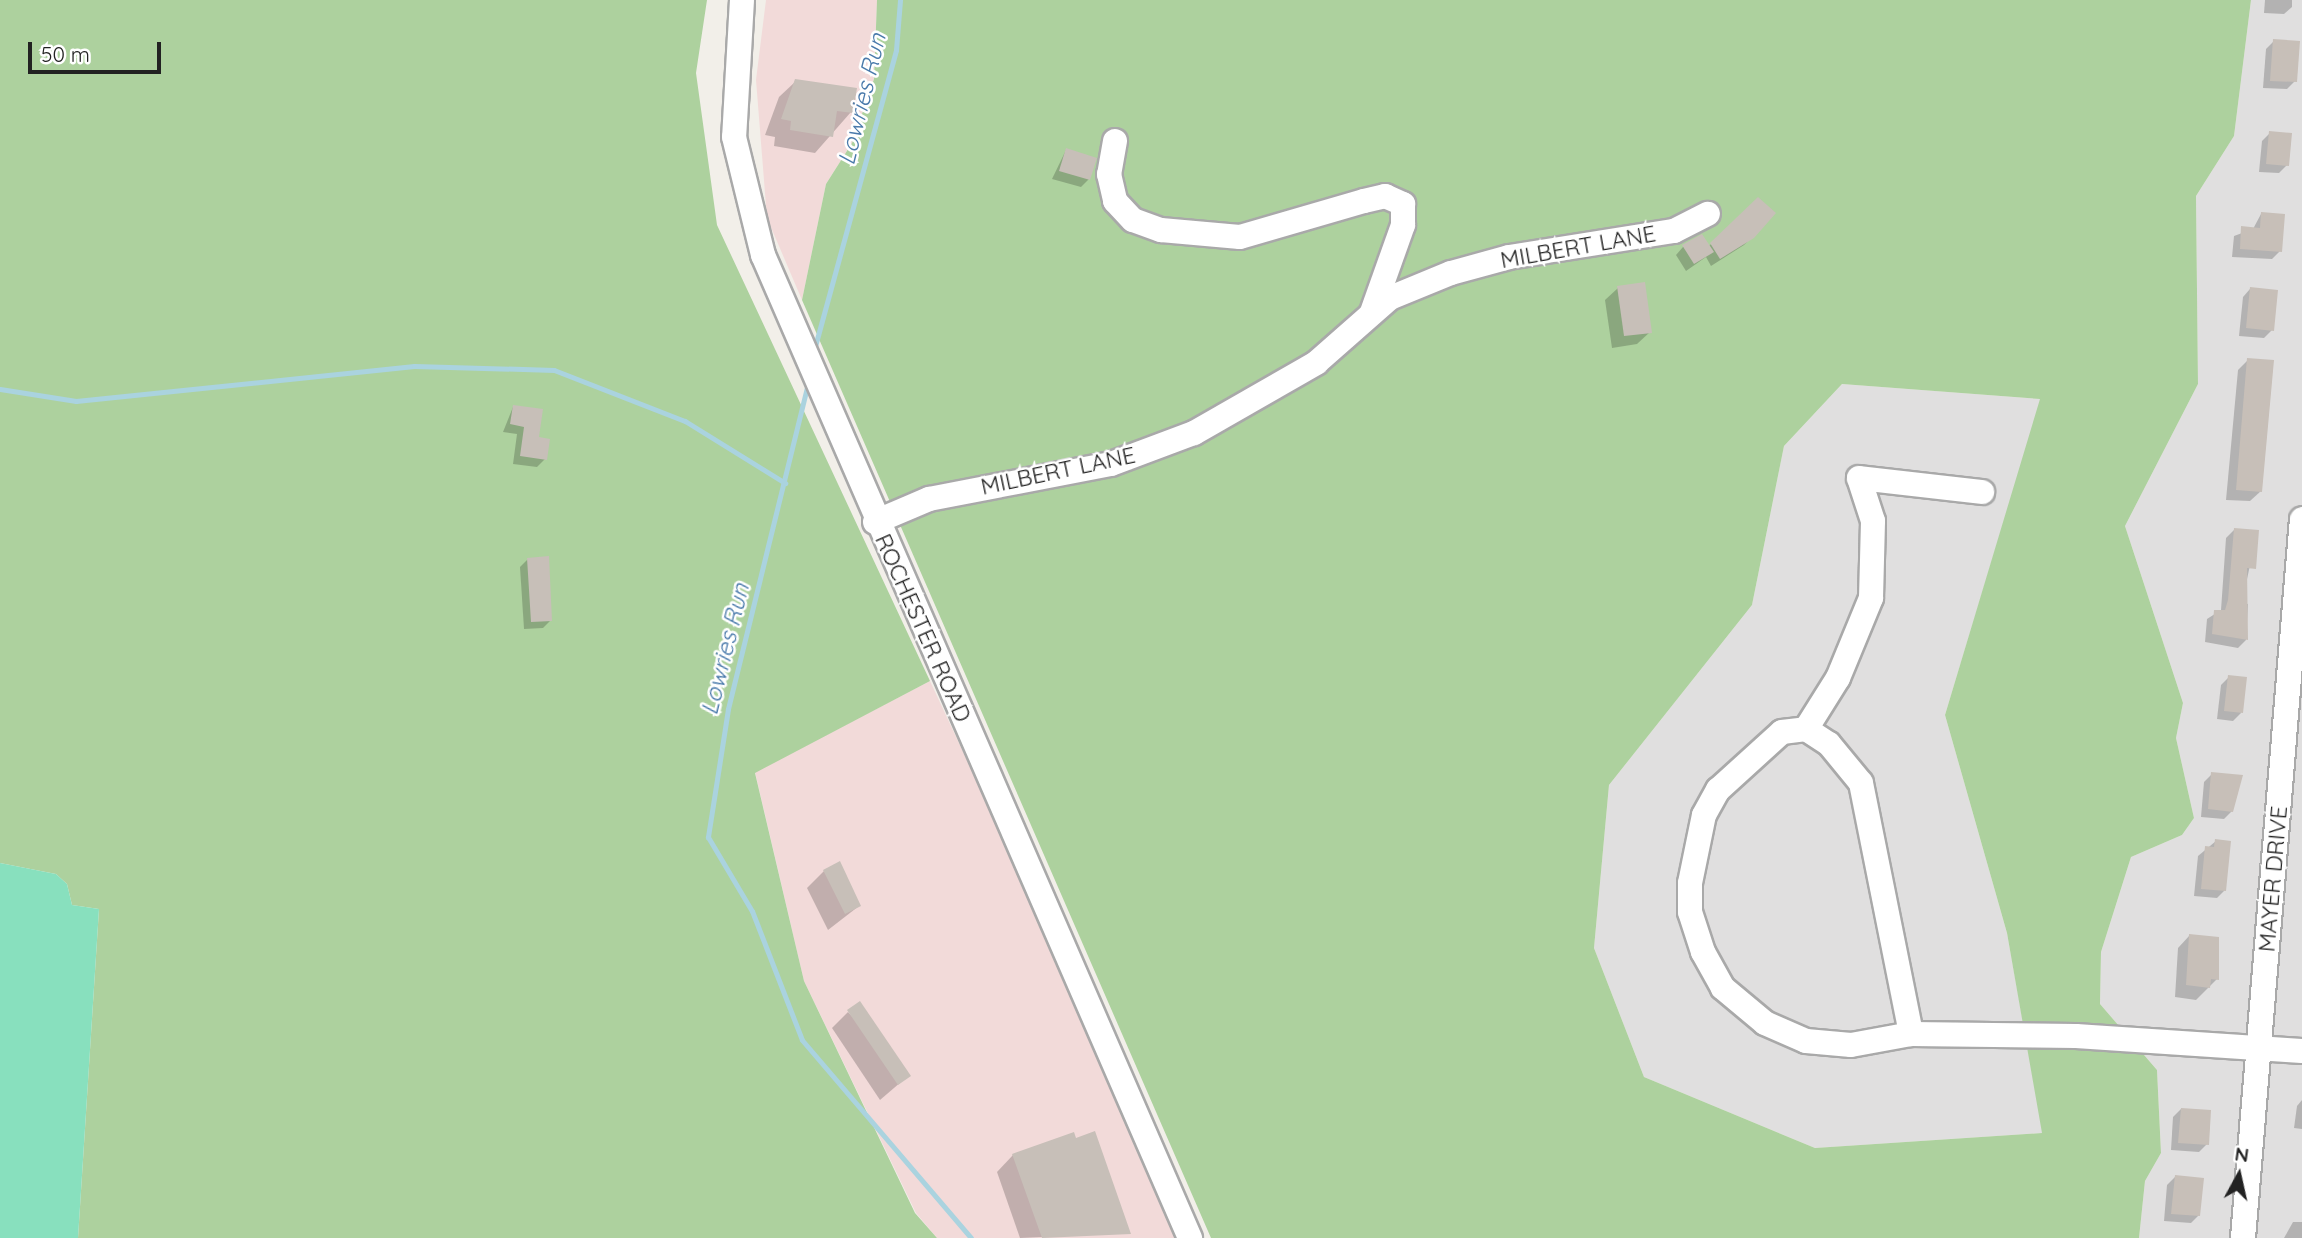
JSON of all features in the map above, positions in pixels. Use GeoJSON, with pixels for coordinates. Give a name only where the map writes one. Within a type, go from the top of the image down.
{"type":"FeatureCollection","features":[{"type":"Feature","properties":{"kind":"street","name":"ROCHESTER ROAD"},"geometry":{"type":"LineString","coordinates":[[742,0],[732,98],[739,172],[795,337],[1190,1238]]}},
{"type":"Feature","properties":{"kind":"street","name":"MILBERT LANE"},"geometry":{"type":"LineString","coordinates":[[1115,141],[1109,174],[1115,201],[1133,220],[1161,230],[1240,237],[1385,196],[1403,204],[1403,225],[1371,312]]}},
{"type":"Feature","properties":{"kind":"street","name":"MILBERT LANE"},"geometry":{"type":"LineString","coordinates":[[876,522],[929,499],[1111,464],[1194,433],[1287,383],[1371,312],[1463,270],[1674,231],[1708,214]]}},
{"type":"Feature","properties":{"kind":"street"},"geometry":{"type":"LineString","coordinates":[[1806,729],[1858,637],[1871,598],[1873,521],[1859,478],[1982,492]]}},
{"type":"Feature","properties":{"kind":"street","name":"MAYER DRIVE"},"geometry":{"type":"LineString","coordinates":[[2243,1238],[2302,519]]}},
{"type":"Feature","properties":{"kind":"street"},"geometry":{"type":"LineString","coordinates":[[1911,1034],[1861,783],[1829,744],[1806,729],[1782,732],[1718,790],[1704,815],[1690,883],[1690,912],[1703,952],[1723,988],[1765,1023],[1806,1041],[1851,1045],[1911,1034],[2259,1047],[2302,1051]]}},
{"type":"Feature","properties":{"kind":"shaded area"},"geometry":{"type":"Polygon","coordinates":[[[766,0],[877,0],[874,79],[852,143],[826,184],[802,300],[767,218],[756,80],[766,0]]]}},
{"type":"Feature","properties":{"kind":"shaded area"},"geometry":{"type":"Polygon","coordinates":[[[2251,0],[2302,0],[2302,1238],[2139,1238],[2145,1181],[2161,1153],[2157,1070],[2100,1004],[2101,952],[2131,857],[2182,835],[2194,818],[2176,738],[2183,703],[2125,526],[2198,384],[2196,196],[2234,136],[2251,0]]]}},
{"type":"Feature","properties":{"kind":"shaded area"},"geometry":{"type":"Polygon","coordinates":[[[1842,384],[2041,399],[1945,715],[2007,933],[2043,1133],[1815,1148],[1644,1077],[1594,948],[1609,785],[1752,605],[1784,446],[1842,384]]]}},
{"type":"Feature","properties":{"kind":"shaded area"},"geometry":{"type":"Polygon","coordinates":[[[930,681],[986,801],[1177,1238],[937,1238],[916,1213],[804,981],[755,772],[930,681]]]}},
{"type":"Feature","properties":{"kind":"green space"},"geometry":{"type":"Polygon","coordinates":[[[0,0],[707,0],[696,73],[717,225],[930,681],[755,773],[804,981],[915,1213],[937,1238],[78,1238],[99,909],[72,905],[67,884],[56,874],[0,863],[0,0]]]}},
{"type":"Feature","properties":{"kind":"green space"},"geometry":{"type":"Polygon","coordinates":[[[877,0],[2251,0],[2234,136],[2196,196],[2198,384],[2125,526],[2183,703],[2176,738],[2194,818],[2182,835],[2131,857],[2101,952],[2100,1004],[2157,1070],[2161,1153],[2145,1181],[2139,1238],[1211,1238],[802,300],[826,184],[852,143],[874,79],[877,0]],[[1842,384],[1784,446],[1752,605],[1609,785],[1594,948],[1644,1077],[1815,1148],[2042,1133],[2007,933],[1945,715],[2040,399],[1842,384]]]}},
{"type":"Feature","properties":{"kind":"green space"},"geometry":{"type":"Polygon","coordinates":[[[0,863],[56,874],[67,884],[72,905],[99,909],[78,1238],[0,1238],[0,863]]]}},
{"type":"Feature","properties":{"kind":"building"},"geometry":{"type":"Polygon","coordinates":[[[2273,39],[2300,41],[2297,82],[2270,81],[2273,39]]]}},
{"type":"Feature","properties":{"kind":"building"},"geometry":{"type":"Polygon","coordinates":[[[795,79],[857,88],[853,113],[837,111],[833,137],[790,130],[791,121],[781,119],[795,79]]]}},
{"type":"Feature","properties":{"kind":"building"},"geometry":{"type":"Polygon","coordinates":[[[2269,131],[2292,133],[2289,166],[2266,164],[2269,131]]]}},
{"type":"Feature","properties":{"kind":"building"},"geometry":{"type":"Polygon","coordinates":[[[1066,148],[1097,158],[1090,180],[1059,171],[1066,148]]]}},
{"type":"Feature","properties":{"kind":"building"},"geometry":{"type":"Polygon","coordinates":[[[1758,197],[1776,213],[1754,238],[1720,259],[1710,243],[1758,197]]]}},
{"type":"Feature","properties":{"kind":"building"},"geometry":{"type":"Polygon","coordinates":[[[2261,212],[2285,214],[2282,252],[2240,249],[2241,226],[2260,228],[2261,212]]]}},
{"type":"Feature","properties":{"kind":"building"},"geometry":{"type":"Polygon","coordinates":[[[1702,234],[1714,252],[1694,264],[1682,245],[1702,234]]]}},
{"type":"Feature","properties":{"kind":"building"},"geometry":{"type":"Polygon","coordinates":[[[1645,282],[1652,333],[1624,336],[1617,286],[1645,282]]]}},
{"type":"Feature","properties":{"kind":"building"},"geometry":{"type":"Polygon","coordinates":[[[2250,287],[2278,290],[2274,331],[2246,328],[2250,287]]]}},
{"type":"Feature","properties":{"kind":"building"},"geometry":{"type":"Polygon","coordinates":[[[2247,358],[2274,360],[2262,492],[2236,490],[2247,358]]]}},
{"type":"Feature","properties":{"kind":"building"},"geometry":{"type":"Polygon","coordinates":[[[513,405],[543,409],[539,437],[550,439],[547,460],[520,456],[524,427],[510,424],[513,405]]]}},
{"type":"Feature","properties":{"kind":"building"},"geometry":{"type":"Polygon","coordinates":[[[2234,528],[2259,530],[2256,569],[2247,568],[2248,640],[2212,634],[2214,610],[2225,610],[2228,600],[2234,528]]]}},
{"type":"Feature","properties":{"kind":"building"},"geometry":{"type":"Polygon","coordinates":[[[549,556],[552,621],[531,622],[527,558],[549,556]]]}},
{"type":"Feature","properties":{"kind":"building"},"geometry":{"type":"Polygon","coordinates":[[[2228,675],[2247,677],[2243,713],[2224,711],[2228,675]]]}},
{"type":"Feature","properties":{"kind":"building"},"geometry":{"type":"Polygon","coordinates":[[[2211,772],[2243,775],[2233,812],[2208,809],[2211,772]]]}},
{"type":"Feature","properties":{"kind":"building"},"geometry":{"type":"Polygon","coordinates":[[[2215,839],[2231,841],[2226,891],[2201,889],[2205,846],[2214,847],[2215,839]]]}},
{"type":"Feature","properties":{"kind":"building"},"geometry":{"type":"Polygon","coordinates":[[[840,861],[861,906],[845,914],[823,870],[840,861]]]}},
{"type":"Feature","properties":{"kind":"building"},"geometry":{"type":"Polygon","coordinates":[[[2189,934],[2219,937],[2219,980],[2211,979],[2210,988],[2186,985],[2189,934]]]}},
{"type":"Feature","properties":{"kind":"building"},"geometry":{"type":"Polygon","coordinates":[[[860,1001],[911,1076],[898,1085],[847,1010],[860,1001]]]}},
{"type":"Feature","properties":{"kind":"building"},"geometry":{"type":"Polygon","coordinates":[[[2181,1108],[2211,1110],[2209,1145],[2178,1143],[2181,1108]]]}},
{"type":"Feature","properties":{"kind":"building"},"geometry":{"type":"Polygon","coordinates":[[[1095,1131],[1131,1234],[1042,1238],[1012,1154],[1074,1132],[1076,1138],[1095,1131]]]}},
{"type":"Feature","properties":{"kind":"building"},"geometry":{"type":"Polygon","coordinates":[[[2175,1175],[2204,1178],[2200,1216],[2171,1214],[2175,1175]]]}},
{"type":"Feature","properties":{"kind":"waterway","name":"Lowries Run"},"geometry":{"type":"LineString","coordinates":[[814,350],[896,50],[900,0]]}},
{"type":"Feature","properties":{"kind":"waterway"},"geometry":{"type":"LineString","coordinates":[[0,389],[76,401],[414,366],[554,370],[685,421],[785,483]]}},
{"type":"Feature","properties":{"kind":"waterway","name":"Lowries Run"},"geometry":{"type":"LineString","coordinates":[[808,383],[728,709],[708,837],[752,911],[802,1040],[971,1238]]}}]}
